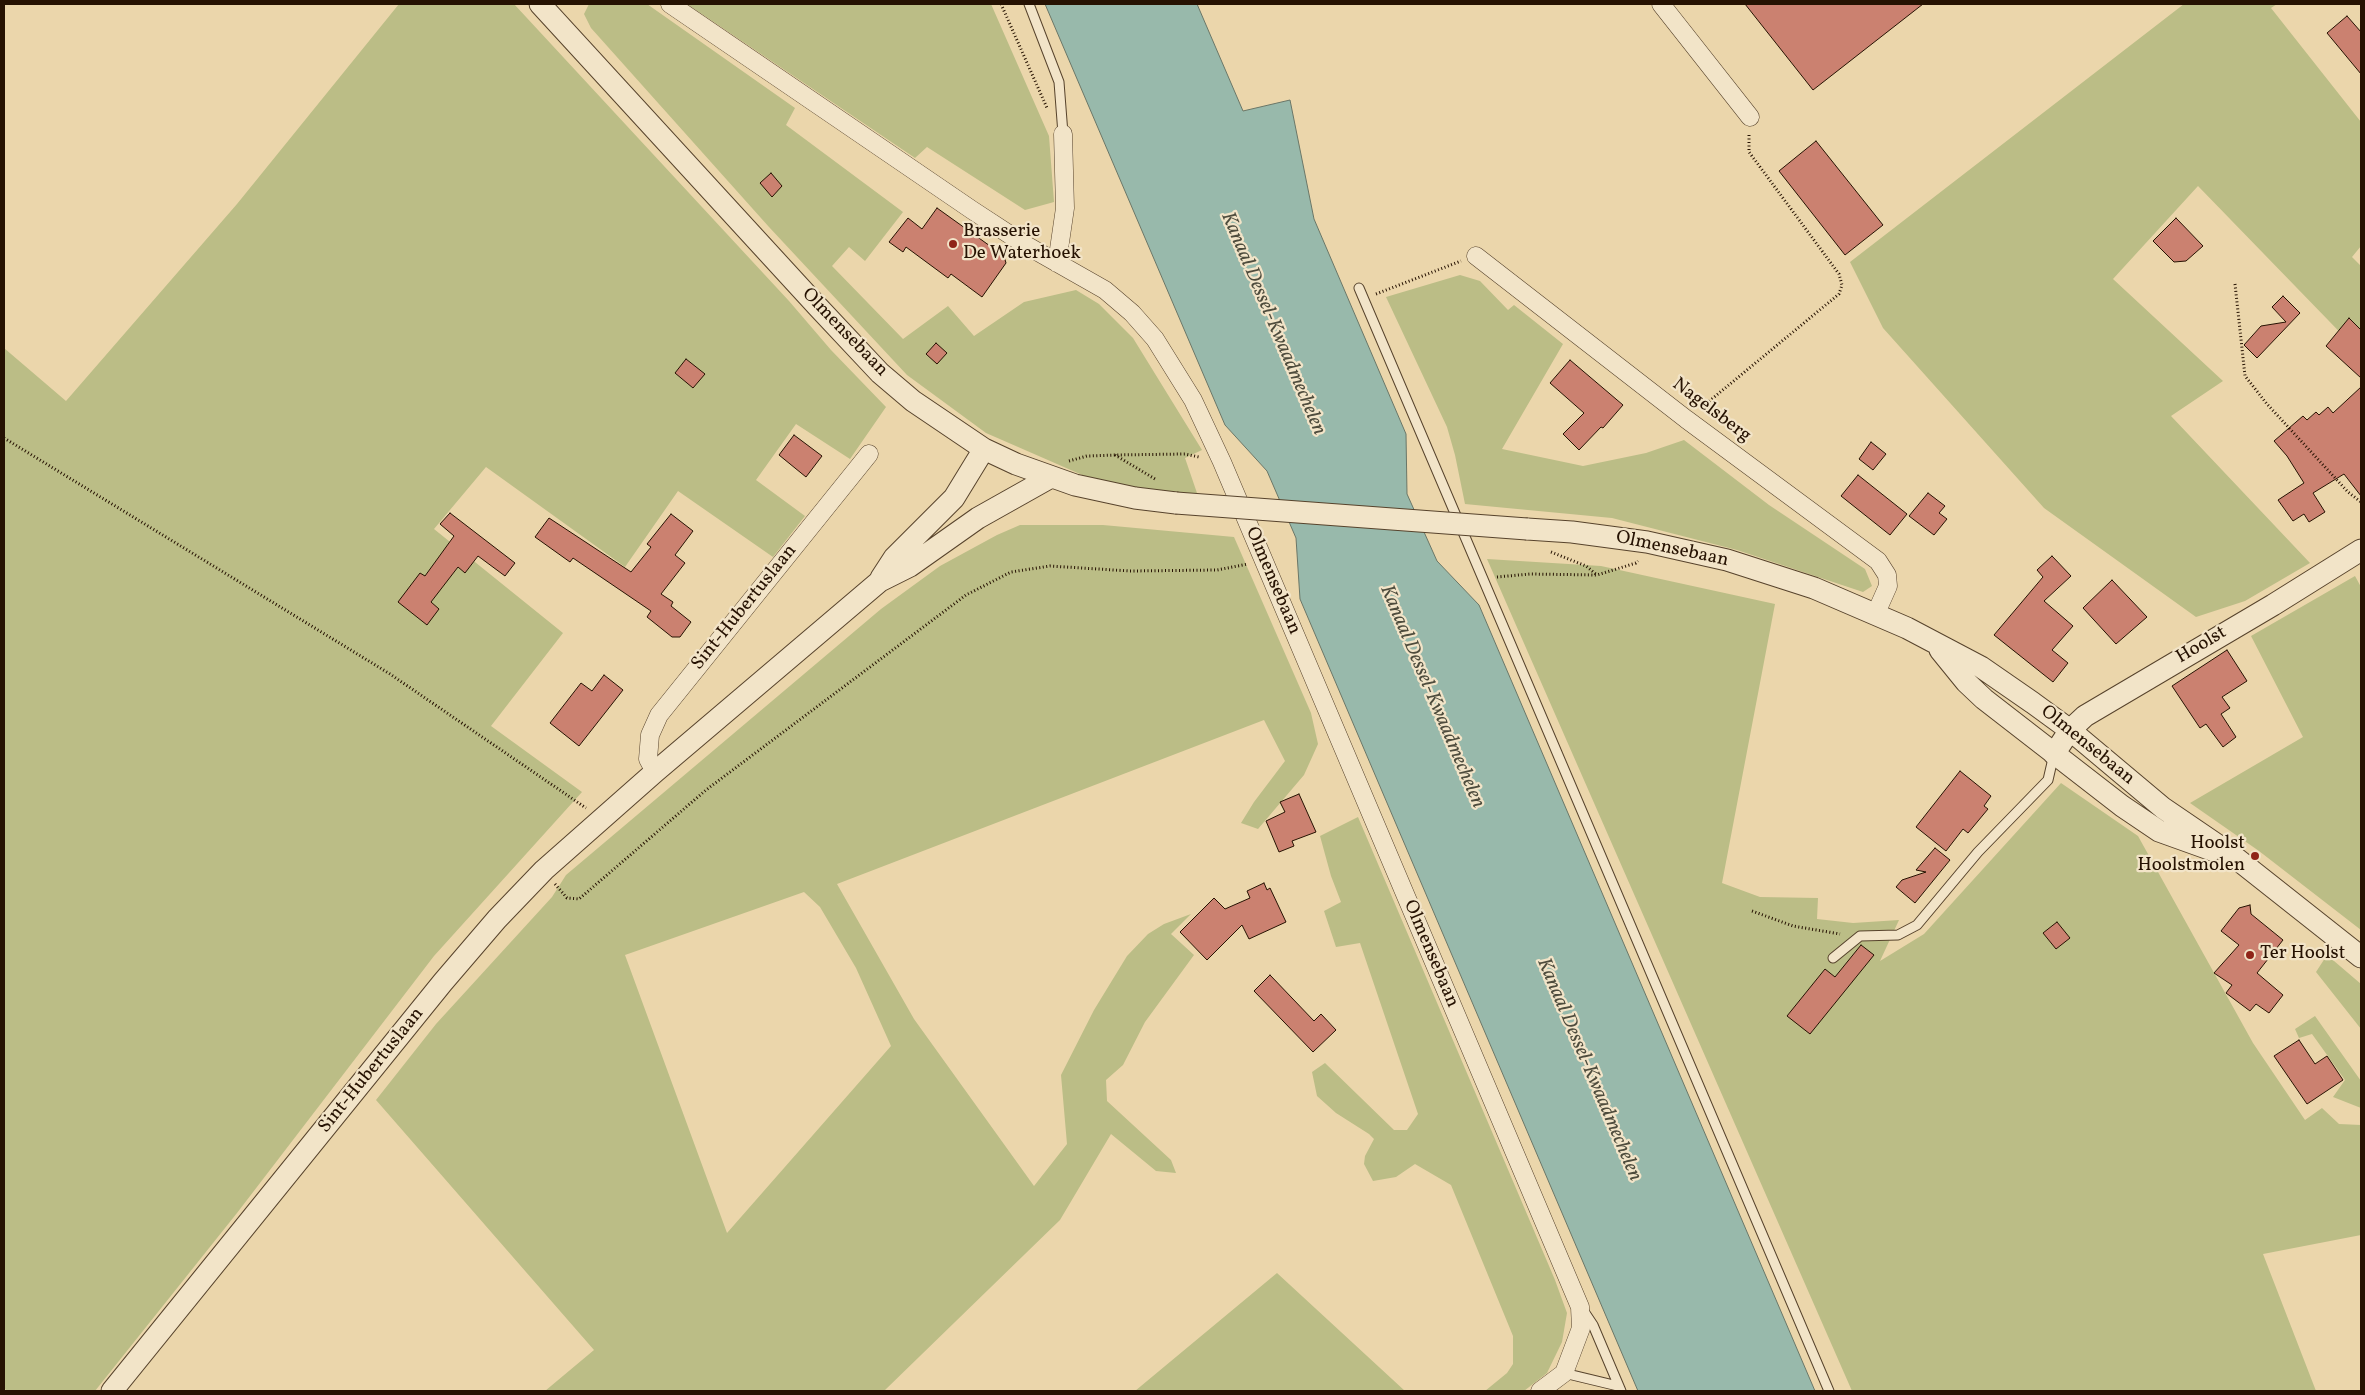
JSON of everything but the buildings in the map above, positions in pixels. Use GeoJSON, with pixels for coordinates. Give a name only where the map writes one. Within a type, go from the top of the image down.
{"type":"FeatureCollection","features":[{"type":"Feature","properties":{"kind":"street","name":"Olmensebaan"},"geometry":{"type":"LineString","coordinates":[[540,4],[880,373],[913,401],[984,449],[1051,477],[1076,485],[1135,498],[1176,503],[1572,532],[1647,542],[1727,560],[1814,588],[1876,613],[1981,667],[2070,730],[2163,808],[2232,855],[2361,958]]}},
{"type":"Feature","properties":{"kind":"street","name":"Olmensebaan"},"geometry":{"type":"LineString","coordinates":[[670,4],[972,210],[1058,264],[1105,290],[1132,313],[1155,339],[1193,400],[1222,462],[1580,1307],[1581,1328],[1564,1373]]}},
{"type":"Feature","properties":{"kind":"street"},"geometry":{"type":"LineString","coordinates":[[1661,4],[1750,117]]}},
{"type":"Feature","properties":{"kind":"street"},"geometry":{"type":"LineString","coordinates":[[1058,264],[1065,208],[1063,134]]}},
{"type":"Feature","properties":{"kind":"street","name":"Nagelsberg"},"geometry":{"type":"LineString","coordinates":[[1476,256],[1686,419],[1878,562],[1887,575],[1888,586],[1876,613]]}},
{"type":"Feature","properties":{"kind":"street","name":"Sint-Hubertuslaan"},"geometry":{"type":"LineString","coordinates":[[880,581],[894,558],[954,498],[984,449]]}},
{"type":"Feature","properties":{"kind":"street","name":"Sint-Hubertuslaan"},"geometry":{"type":"LineString","coordinates":[[655,772],[648,759],[650,735],[659,714],[869,454]]}},
{"type":"Feature","properties":{"kind":"street","name":"Sint-Hubertuslaan"},"geometry":{"type":"LineString","coordinates":[[112,1391],[443,982],[497,919],[544,870],[655,772],[880,581],[910,566],[978,518],[1051,477]]}},
{"type":"Feature","properties":{"kind":"street","name":"Hoolst"},"geometry":{"type":"LineString","coordinates":[[2054,754],[2070,730],[2085,716],[2274,605],[2361,550]]}},
{"type":"Feature","properties":{"kind":"street","name":"Olmensebaan"},"geometry":{"type":"LineString","coordinates":[[1936,645],[1978,694],[2122,806],[2159,831],[2206,849],[2232,855]]}},
{"type":"Feature","properties":{"kind":"street"},"geometry":{"type":"LineString","coordinates":[[1540,1391],[1564,1373]]}},
{"type":"Feature","properties":{"kind":"lane"},"geometry":{"type":"LineString","coordinates":[[1029,4],[1059,82],[1063,134]]}},
{"type":"Feature","properties":{"kind":"lane"},"geometry":{"type":"LineString","coordinates":[[1359,288],[1828,1391]]}},
{"type":"Feature","properties":{"kind":"lane","name":"Olmensebaan"},"geometry":{"type":"LineString","coordinates":[[1860,936],[1898,935],[1917,925],[1978,852],[2048,780],[2054,754]]}},
{"type":"Feature","properties":{"kind":"lane"},"geometry":{"type":"LineString","coordinates":[[1833,958],[1860,936]]}},
{"type":"Feature","properties":{"kind":"lane"},"geometry":{"type":"LineString","coordinates":[[1580,1307],[1593,1325],[1620,1389]]}},
{"type":"Feature","properties":{"kind":"lane"},"geometry":{"type":"LineString","coordinates":[[1564,1373],[1620,1389]]}},
{"type":"Feature","properties":{"kind":"path"},"geometry":{"type":"LineString","coordinates":[[1000,4],[1041,99],[1063,134]]}},
{"type":"Feature","properties":{"kind":"path"},"geometry":{"type":"LineString","coordinates":[[1686,419],[1839,294],[1842,285],[1839,274],[1748,152],[1750,117]]}},
{"type":"Feature","properties":{"kind":"path"},"geometry":{"type":"LineString","coordinates":[[1364,299],[1433,270],[1476,256]]}},
{"type":"Feature","properties":{"kind":"path"},"geometry":{"type":"LineString","coordinates":[[2235,284],[2245,376],[2267,404],[2348,492],[2361,502]]}},
{"type":"Feature","properties":{"kind":"path"},"geometry":{"type":"LineString","coordinates":[[4,438],[390,674],[602,819]]}},
{"type":"Feature","properties":{"kind":"path"},"geometry":{"type":"LineString","coordinates":[[1051,477],[1059,464],[1087,456],[1185,454],[1205,458]]}},
{"type":"Feature","properties":{"kind":"path"},"geometry":{"type":"LineString","coordinates":[[1115,455],[1161,482],[1176,503]]}},
{"type":"Feature","properties":{"kind":"path"},"geometry":{"type":"LineString","coordinates":[[1527,528],[1547,550],[1586,566],[1597,575]]}},
{"type":"Feature","properties":{"kind":"path"},"geometry":{"type":"LineString","coordinates":[[1482,579],[1530,574],[1597,575],[1636,563],[1647,542]]}},
{"type":"Feature","properties":{"kind":"path"},"geometry":{"type":"LineString","coordinates":[[544,870],[566,898],[579,899],[706,790],[966,595],[1011,572],[1050,566],[1130,570],[1216,570],[1263,561]]}},
{"type":"Feature","properties":{"kind":"path"},"geometry":{"type":"LineString","coordinates":[[1752,911],[1793,926],[1860,936]]}},
{"type":"Feature","properties":{"kind":"green space"},"geometry":{"type":"Polygon","coordinates":[[[399,4],[514,4],[789,301],[831,350],[886,407],[850,459],[796,424],[756,480],[805,516],[773,557],[678,491],[625,567],[486,467],[434,529],[563,633],[491,726],[582,792],[434,956],[237,1213],[95,1391],[7,1391],[4,1388],[4,348],[66,401],[237,204],[399,4]]]}},
{"type":"Feature","properties":{"kind":"green space"},"geometry":{"type":"Polygon","coordinates":[[[589,4],[647,4],[795,108],[786,125],[903,212],[865,261],[849,247],[832,266],[903,339],[948,306],[974,336],[1024,302],[1076,290],[1099,304],[1133,338],[1202,450],[1185,458],[1197,493],[1153,493],[1096,481],[986,433],[907,375],[769,227],[591,28],[584,14],[589,4]]]}},
{"type":"Feature","properties":{"kind":"green space"},"geometry":{"type":"Polygon","coordinates":[[[687,4],[991,4],[1049,136],[1054,202],[1025,210],[927,147],[915,158],[687,4]]]}},
{"type":"Feature","properties":{"kind":"green space"},"geometry":{"type":"Polygon","coordinates":[[[2184,4],[2277,4],[2271,8],[2361,122],[2361,246],[2352,257],[2361,266],[2361,354],[2198,186],[2113,279],[2223,381],[2171,416],[2310,563],[2245,601],[2196,617],[2044,508],[1883,328],[1850,262],[2184,4]]]}},
{"type":"Feature","properties":{"kind":"green space"},"geometry":{"type":"Polygon","coordinates":[[[1460,275],[1480,281],[1508,310],[1514,305],[1563,344],[1502,449],[1583,466],[1646,453],[1684,440],[1769,505],[1865,569],[1872,586],[1863,592],[1737,550],[1612,518],[1465,504],[1447,427],[1386,297],[1460,275]]]}},
{"type":"Feature","properties":{"kind":"green space"},"geometry":{"type":"Polygon","coordinates":[[[1020,525],[1103,525],[1234,537],[1311,713],[1318,744],[1304,775],[1258,829],[1241,823],[1254,802],[1285,761],[1264,720],[837,884],[914,1019],[1034,1186],[1067,1144],[1061,1075],[1094,1010],[1127,956],[1148,934],[1164,924],[1191,914],[1171,934],[1194,955],[1145,1022],[1123,1065],[1106,1080],[1107,1101],[1171,1160],[1176,1173],[1156,1171],[1111,1134],[1060,1220],[884,1391],[545,1391],[594,1350],[376,1100],[436,1024],[552,897],[566,875],[881,609],[940,566],[997,535],[1020,525]],[[804,892],[625,955],[727,1233],[891,1046],[856,968],[820,907],[804,892]]]}},
{"type":"Feature","properties":{"kind":"green space"},"geometry":{"type":"Polygon","coordinates":[[[1487,559],[1601,566],[1775,604],[1722,883],[1760,897],[1818,898],[1817,919],[1853,923],[1899,920],[1880,961],[1924,934],[2061,783],[2138,836],[2253,1043],[2305,1120],[2322,1108],[2339,1124],[2361,1125],[2361,1235],[2263,1254],[2316,1391],[1852,1391],[1487,559]]]}},
{"type":"Feature","properties":{"kind":"green space"},"geometry":{"type":"Polygon","coordinates":[[[2355,576],[2361,587],[2361,930],[2259,851],[2190,803],[2303,737],[2251,636],[2355,576]]]}},
{"type":"Feature","properties":{"kind":"green space"},"geometry":{"type":"Polygon","coordinates":[[[1358,817],[1555,1280],[1567,1313],[1562,1342],[1547,1373],[1524,1391],[1485,1391],[1507,1373],[1513,1364],[1513,1336],[1451,1185],[1415,1164],[1396,1177],[1373,1181],[1364,1164],[1365,1156],[1374,1139],[1336,1113],[1317,1096],[1312,1072],[1325,1063],[1394,1130],[1407,1130],[1418,1114],[1360,943],[1336,947],[1324,911],[1341,902],[1331,876],[1320,836],[1358,817]]]}},
{"type":"Feature","properties":{"kind":"green space"},"geometry":{"type":"Polygon","coordinates":[[[2327,955],[2361,984],[2361,1029],[2316,972],[2327,955]]]}},
{"type":"Feature","properties":{"kind":"green space"},"geometry":{"type":"Polygon","coordinates":[[[2315,1016],[2361,1081],[2361,1108],[2333,1097],[2345,1080],[2312,1034],[2299,1038],[2295,1029],[2315,1016]]]}},
{"type":"Feature","properties":{"kind":"green space"},"geometry":{"type":"Polygon","coordinates":[[[1277,1273],[1405,1391],[1135,1391],[1277,1273]]]}},
{"type":"Feature","properties":{"kind":"water","name":"Kanaal Dessel-Kwaadmechelen"},"geometry":{"type":"Polygon","coordinates":[[[1045,4],[1197,4],[1243,111],[1290,100],[1314,219],[1406,434],[1407,494],[1437,561],[1479,605],[1815,1391],[1638,1391],[1300,599],[1296,538],[1267,471],[1225,425],[1045,4]]]}},
{"type":"Feature","properties":{"kind":"place","name":"Brasserie De Waterhoek"},"geometry":{"type":"Point","coordinates":[953,244]}},
{"type":"Feature","properties":{"kind":"place","name":"Hoolst Hoolstmolen"},"geometry":{"type":"Point","coordinates":[2255,856]}},
{"type":"Feature","properties":{"kind":"place","name":"Ter Hoolst"},"geometry":{"type":"Point","coordinates":[2250,955]}}]}
